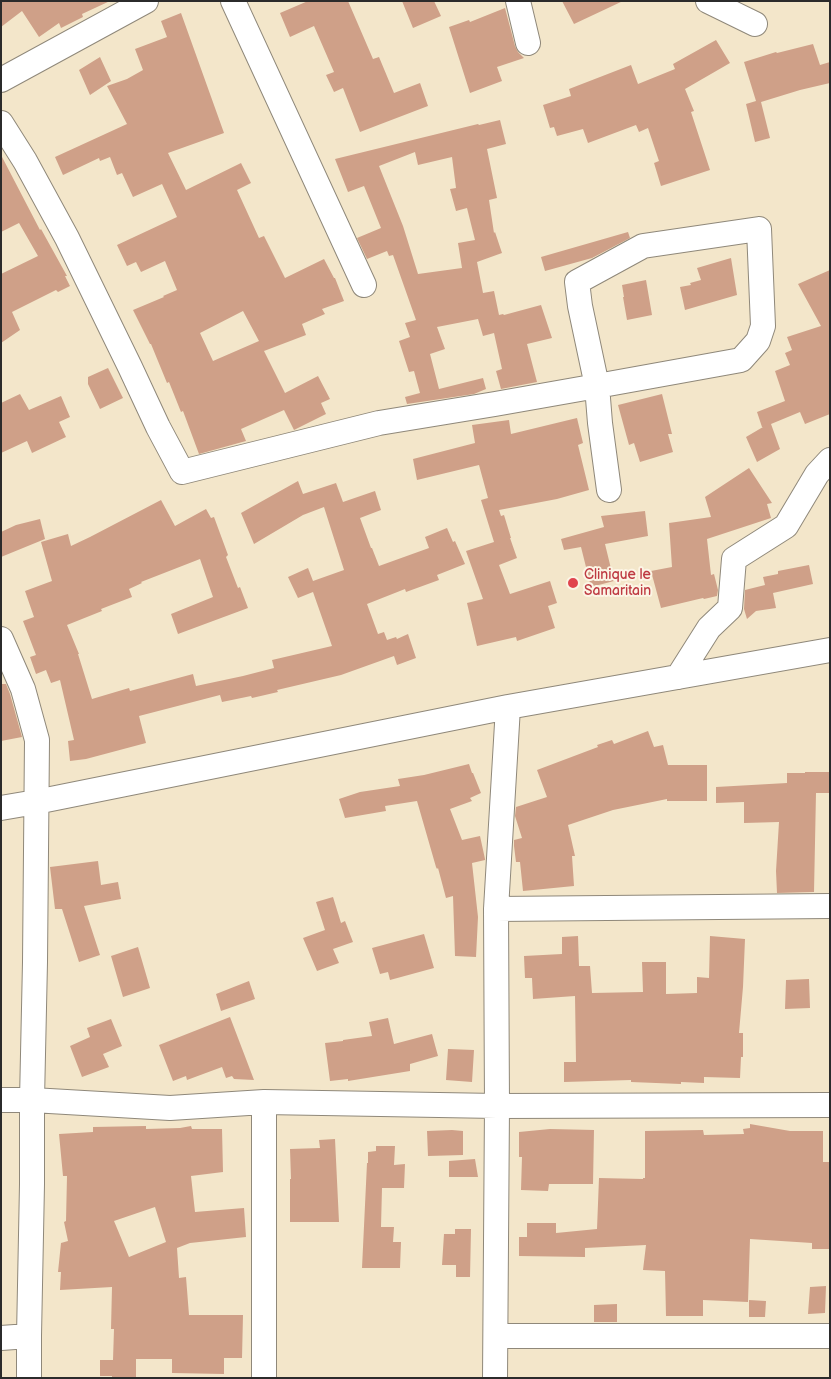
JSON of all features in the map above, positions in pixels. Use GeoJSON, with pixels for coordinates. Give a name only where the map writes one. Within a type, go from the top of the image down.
{"type":"FeatureCollection","features":[{"type":"Feature","properties":{"kind":"street"},"geometry":{"type":"LineString","coordinates":[[1,80],[146,1]]}},
{"type":"Feature","properties":{"kind":"street"},"geometry":{"type":"LineString","coordinates":[[233,1],[364,285]]}},
{"type":"Feature","properties":{"kind":"street"},"geometry":{"type":"LineString","coordinates":[[518,1],[528,43]]}},
{"type":"Feature","properties":{"kind":"street"},"geometry":{"type":"LineString","coordinates":[[708,1],[755,24]]}},
{"type":"Feature","properties":{"kind":"street"},"geometry":{"type":"LineString","coordinates":[[1,122],[68,238],[182,472],[379,423],[597,386],[741,360],[758,341],[763,326],[760,229],[642,246],[577,282],[580,306],[597,386],[609,490]]}},
{"type":"Feature","properties":{"kind":"street"},"geometry":{"type":"LineString","coordinates":[[678,676],[709,628],[730,608],[734,558],[786,526],[817,474],[830,460]]}},
{"type":"Feature","properties":{"kind":"street"},"geometry":{"type":"LineString","coordinates":[[1,639],[23,689],[37,740],[29,1378]]}},
{"type":"Feature","properties":{"kind":"street"},"geometry":{"type":"LineString","coordinates":[[1,808],[508,707],[830,650]]}},
{"type":"Feature","properties":{"kind":"street"},"geometry":{"type":"LineString","coordinates":[[495,1378],[496,909],[508,707]]}},
{"type":"Feature","properties":{"kind":"street"},"geometry":{"type":"LineString","coordinates":[[496,909],[830,906]]}},
{"type":"Feature","properties":{"kind":"street"},"geometry":{"type":"LineString","coordinates":[[1,1100],[170,1108],[264,1102],[497,1106],[830,1105]]}},
{"type":"Feature","properties":{"kind":"street"},"geometry":{"type":"LineString","coordinates":[[264,1102],[264,1378]]}},
{"type":"Feature","properties":{"kind":"street"},"geometry":{"type":"LineString","coordinates":[[1,1338],[29,1336]]}},
{"type":"Feature","properties":{"kind":"street"},"geometry":{"type":"LineString","coordinates":[[496,1336],[830,1336]]}},
{"type":"Feature","properties":{"kind":"building"},"geometry":{"type":"Polygon","coordinates":[[[1,1],[110,1],[82,14],[83,17],[61,28],[59,23],[39,37],[22,11],[1,27],[1,1]]]}},
{"type":"Feature","properties":{"kind":"building"},"geometry":{"type":"Polygon","coordinates":[[[308,1],[348,1],[373,59],[379,57],[394,93],[420,83],[428,106],[360,132],[343,88],[334,92],[326,75],[334,72],[314,26],[290,37],[280,13],[308,1]]]}},
{"type":"Feature","properties":{"kind":"building"},"geometry":{"type":"Polygon","coordinates":[[[402,1],[434,1],[441,16],[413,28],[402,1]]]}},
{"type":"Feature","properties":{"kind":"building"},"geometry":{"type":"Polygon","coordinates":[[[562,1],[623,1],[574,24],[562,1]]]}},
{"type":"Feature","properties":{"kind":"building"},"geometry":{"type":"Polygon","coordinates":[[[505,8],[515,46],[524,58],[497,67],[502,81],[470,93],[449,27],[469,20],[470,22],[505,8]]]}},
{"type":"Feature","properties":{"kind":"building"},"geometry":{"type":"Polygon","coordinates":[[[181,13],[224,133],[168,153],[186,190],[241,163],[251,183],[237,190],[259,238],[264,236],[285,278],[324,259],[335,278],[344,301],[322,309],[325,314],[302,324],[306,335],[264,351],[285,393],[318,376],[330,399],[321,403],[326,414],[294,430],[284,410],[241,429],[246,441],[199,454],[183,411],[181,412],[169,382],[167,383],[151,344],[133,310],[177,290],[165,261],[141,272],[136,262],[127,266],[117,245],[177,217],[162,184],[133,197],[122,173],[117,175],[110,157],[100,161],[99,158],[63,175],[55,157],[127,124],[107,86],[127,79],[143,70],[135,49],[167,37],[161,21],[181,13]],[[243,311],[200,333],[213,361],[259,341],[243,311]]]}},
{"type":"Feature","properties":{"kind":"building"},"geometry":{"type":"Polygon","coordinates":[[[716,40],[730,63],[685,89],[694,111],[691,112],[710,170],[661,186],[654,163],[659,161],[648,128],[639,132],[636,125],[588,143],[583,129],[557,136],[554,127],[550,128],[543,105],[571,96],[569,89],[631,65],[638,84],[675,69],[673,64],[716,40]]]}},
{"type":"Feature","properties":{"kind":"building"},"geometry":{"type":"Polygon","coordinates":[[[813,44],[820,65],[830,62],[830,83],[761,102],[770,138],[755,142],[746,104],[756,101],[744,62],[776,52],[813,44]]]}},
{"type":"Feature","properties":{"kind":"building"},"geometry":{"type":"Polygon","coordinates":[[[100,57],[111,81],[90,95],[79,70],[100,57]]]}},
{"type":"Feature","properties":{"kind":"building"},"geometry":{"type":"Polygon","coordinates":[[[500,120],[506,144],[487,149],[497,198],[489,200],[494,233],[502,253],[477,262],[483,293],[494,291],[499,315],[541,305],[552,338],[527,344],[537,382],[501,389],[496,371],[502,369],[494,333],[483,336],[478,319],[437,327],[445,349],[430,354],[439,389],[483,378],[486,389],[474,394],[407,404],[405,397],[420,393],[414,371],[409,372],[399,341],[410,337],[405,323],[416,320],[393,255],[389,256],[387,251],[367,259],[357,238],[381,228],[364,186],[348,192],[335,159],[500,120]],[[415,152],[379,166],[403,226],[418,274],[462,268],[458,243],[475,240],[467,208],[456,211],[450,189],[456,188],[452,157],[418,165],[415,152]]]}},
{"type":"Feature","properties":{"kind":"building"},"geometry":{"type":"Polygon","coordinates":[[[1,155],[40,230],[67,276],[65,276],[70,286],[58,292],[56,290],[12,312],[20,330],[1,343],[1,274],[38,256],[19,223],[1,232],[1,155]]]}},
{"type":"Feature","properties":{"kind":"building"},"geometry":{"type":"Polygon","coordinates":[[[628,232],[630,238],[592,258],[545,271],[541,257],[628,232]]]}},
{"type":"Feature","properties":{"kind":"building"},"geometry":{"type":"Polygon","coordinates":[[[731,258],[737,295],[685,310],[680,287],[691,285],[690,283],[701,280],[697,268],[731,258]]]}},
{"type":"Feature","properties":{"kind":"building"},"geometry":{"type":"Polygon","coordinates":[[[830,270],[830,414],[805,424],[800,412],[771,424],[780,449],[757,462],[746,437],[763,427],[757,412],[785,401],[775,371],[790,365],[785,353],[792,350],[787,337],[821,326],[798,284],[830,270]]]}},
{"type":"Feature","properties":{"kind":"building"},"geometry":{"type":"Polygon","coordinates":[[[646,280],[652,315],[627,320],[622,285],[646,280]]]}},
{"type":"Feature","properties":{"kind":"building"},"geometry":{"type":"Polygon","coordinates":[[[108,368],[123,398],[100,409],[88,384],[88,377],[108,368]]]}},
{"type":"Feature","properties":{"kind":"building"},"geometry":{"type":"Polygon","coordinates":[[[20,394],[29,410],[61,396],[70,417],[59,422],[66,437],[32,453],[27,441],[1,453],[1,403],[20,394]]]}},
{"type":"Feature","properties":{"kind":"building"},"geometry":{"type":"Polygon","coordinates":[[[662,394],[672,434],[668,434],[673,452],[640,462],[634,443],[629,445],[618,405],[662,394]]]}},
{"type":"Feature","properties":{"kind":"building"},"geometry":{"type":"Polygon","coordinates":[[[577,418],[583,443],[578,445],[589,490],[557,499],[499,510],[501,516],[504,515],[517,558],[499,565],[510,594],[550,581],[557,603],[548,606],[555,628],[517,641],[516,637],[477,646],[467,603],[483,599],[466,551],[494,542],[481,500],[488,498],[479,465],[417,480],[413,459],[475,443],[472,425],[509,420],[511,434],[577,418]]]}},
{"type":"Feature","properties":{"kind":"building"},"geometry":{"type":"Polygon","coordinates":[[[749,468],[772,503],[767,504],[771,518],[707,539],[711,575],[714,574],[718,590],[717,596],[661,608],[651,571],[672,567],[669,523],[711,517],[705,497],[749,468]]]}},
{"type":"Feature","properties":{"kind":"building"},"geometry":{"type":"Polygon","coordinates":[[[298,481],[303,494],[336,483],[343,502],[375,491],[381,510],[360,518],[379,566],[429,548],[425,537],[447,528],[465,564],[437,575],[439,580],[406,592],[405,589],[367,604],[378,634],[384,632],[387,640],[396,637],[397,639],[408,634],[416,658],[397,665],[394,656],[341,675],[277,690],[278,692],[222,702],[220,695],[139,716],[146,743],[86,759],[70,761],[68,741],[74,740],[60,680],[51,683],[46,670],[36,674],[30,657],[36,655],[23,621],[34,617],[25,591],[52,581],[41,542],[68,534],[71,546],[161,500],[175,526],[206,509],[211,518],[214,517],[228,555],[226,557],[248,608],[178,634],[171,614],[213,597],[200,559],[141,582],[129,589],[132,597],[67,625],[79,654],[92,699],[129,688],[130,691],[193,674],[196,686],[243,676],[274,668],[272,660],[332,646],[313,592],[298,598],[288,577],[308,568],[313,581],[344,570],[324,507],[303,515],[254,544],[241,513],[298,481]]]}},
{"type":"Feature","properties":{"kind":"building"},"geometry":{"type":"Polygon","coordinates":[[[645,511],[648,536],[605,544],[614,581],[591,587],[581,547],[564,550],[561,539],[604,527],[601,516],[645,511]]]}},
{"type":"Feature","properties":{"kind":"building"},"geometry":{"type":"Polygon","coordinates":[[[40,519],[45,539],[1,557],[1,532],[16,525],[40,519]]]}},
{"type":"Feature","properties":{"kind":"building"},"geometry":{"type":"Polygon","coordinates":[[[809,565],[813,584],[773,593],[776,608],[756,611],[747,619],[744,609],[745,590],[765,585],[763,577],[778,574],[778,571],[809,565]]]}},
{"type":"Feature","properties":{"kind":"building"},"geometry":{"type":"Polygon","coordinates":[[[1,684],[6,684],[10,694],[22,737],[1,741],[1,684]]]}},
{"type":"Feature","properties":{"kind":"building"},"geometry":{"type":"Polygon","coordinates":[[[648,731],[654,747],[663,745],[668,765],[707,765],[707,801],[667,801],[667,799],[613,810],[568,825],[575,856],[572,856],[574,886],[523,891],[520,862],[516,862],[514,846],[514,840],[522,838],[515,816],[516,807],[547,797],[537,770],[598,747],[597,745],[612,740],[614,744],[648,731]]]}},
{"type":"Feature","properties":{"kind":"building"},"geometry":{"type":"Polygon","coordinates":[[[469,764],[481,793],[470,798],[472,801],[450,809],[462,840],[480,836],[485,859],[472,863],[478,917],[476,957],[455,956],[453,896],[446,898],[417,801],[385,806],[386,811],[345,818],[339,799],[360,792],[400,786],[398,779],[469,764]]]}},
{"type":"Feature","properties":{"kind":"building"},"geometry":{"type":"Polygon","coordinates":[[[830,772],[830,793],[816,793],[814,892],[777,893],[776,871],[779,822],[744,823],[744,802],[716,803],[716,787],[787,783],[787,773],[830,772]]]}},
{"type":"Feature","properties":{"kind":"building"},"geometry":{"type":"Polygon","coordinates":[[[98,861],[101,885],[118,882],[121,899],[84,906],[100,955],[79,962],[62,909],[55,909],[50,867],[98,861]]]}},
{"type":"Feature","properties":{"kind":"building"},"geometry":{"type":"Polygon","coordinates":[[[333,897],[341,923],[345,921],[353,942],[333,949],[339,963],[317,971],[303,938],[325,930],[316,902],[333,897]]]}},
{"type":"Feature","properties":{"kind":"building"},"geometry":{"type":"Polygon","coordinates":[[[424,934],[434,968],[390,980],[388,972],[380,974],[372,948],[424,934]]]}},
{"type":"Feature","properties":{"kind":"building"},"geometry":{"type":"Polygon","coordinates":[[[578,936],[579,966],[590,966],[592,993],[643,992],[642,962],[666,962],[666,994],[697,993],[697,977],[709,978],[710,936],[745,939],[739,1033],[743,1033],[743,1057],[741,1057],[740,1078],[704,1077],[704,1083],[681,1082],[681,1084],[631,1082],[631,1080],[564,1082],[564,1062],[576,1062],[575,996],[533,999],[532,978],[525,978],[524,956],[562,954],[562,937],[578,936]]]}},
{"type":"Feature","properties":{"kind":"building"},"geometry":{"type":"Polygon","coordinates":[[[138,947],[150,988],[123,997],[111,956],[138,947]]]}},
{"type":"Feature","properties":{"kind":"building"},"geometry":{"type":"Polygon","coordinates":[[[809,979],[810,1008],[785,1009],[786,980],[809,979]]]}},
{"type":"Feature","properties":{"kind":"building"},"geometry":{"type":"Polygon","coordinates":[[[249,981],[255,999],[221,1011],[216,994],[249,981]]]}},
{"type":"Feature","properties":{"kind":"building"},"geometry":{"type":"Polygon","coordinates":[[[230,1017],[254,1080],[234,1079],[232,1076],[226,1078],[222,1067],[187,1080],[186,1076],[173,1081],[159,1045],[230,1017]]]}},
{"type":"Feature","properties":{"kind":"building"},"geometry":{"type":"Polygon","coordinates":[[[388,1018],[394,1044],[432,1034],[438,1056],[410,1064],[410,1071],[348,1081],[348,1079],[330,1081],[325,1043],[372,1036],[369,1022],[388,1018]]]}},
{"type":"Feature","properties":{"kind":"building"},"geometry":{"type":"Polygon","coordinates":[[[111,1019],[122,1046],[103,1054],[109,1067],[82,1077],[70,1046],[90,1037],[87,1028],[111,1019]]]}},
{"type":"Feature","properties":{"kind":"building"},"geometry":{"type":"Polygon","coordinates":[[[448,1049],[474,1050],[472,1082],[446,1080],[448,1049]]]}},
{"type":"Feature","properties":{"kind":"building"},"geometry":{"type":"Polygon","coordinates":[[[750,1124],[790,1131],[823,1131],[823,1162],[830,1162],[830,1249],[812,1249],[812,1243],[750,1239],[748,1302],[703,1300],[703,1316],[666,1316],[665,1271],[643,1270],[646,1245],[585,1248],[585,1257],[519,1256],[519,1237],[527,1237],[527,1223],[556,1223],[556,1233],[597,1229],[599,1178],[645,1178],[645,1131],[703,1130],[704,1135],[744,1134],[743,1129],[750,1128],[750,1124]]]}},
{"type":"Feature","properties":{"kind":"building"},"geometry":{"type":"Polygon","coordinates":[[[146,1126],[146,1129],[191,1126],[192,1129],[222,1129],[223,1172],[191,1176],[195,1212],[244,1208],[246,1237],[190,1243],[177,1248],[179,1278],[186,1277],[189,1315],[243,1315],[242,1358],[224,1358],[224,1374],[172,1373],[172,1359],[136,1359],[136,1378],[100,1376],[100,1360],[113,1360],[114,1329],[111,1329],[112,1287],[60,1290],[61,1272],[58,1272],[61,1243],[68,1241],[64,1222],[66,1221],[67,1176],[63,1176],[59,1134],[93,1132],[93,1127],[146,1126]],[[155,1207],[114,1221],[129,1257],[166,1242],[155,1207]]]}},
{"type":"Feature","properties":{"kind":"building"},"geometry":{"type":"Polygon","coordinates":[[[550,1129],[594,1130],[593,1184],[549,1184],[548,1191],[521,1190],[522,1157],[519,1157],[519,1132],[550,1129]]]}},
{"type":"Feature","properties":{"kind":"building"},"geometry":{"type":"Polygon","coordinates":[[[427,1131],[463,1131],[463,1155],[428,1156],[427,1131]]]}},
{"type":"Feature","properties":{"kind":"building"},"geometry":{"type":"Polygon","coordinates":[[[335,1139],[339,1222],[290,1222],[290,1149],[320,1148],[319,1140],[335,1139]]]}},
{"type":"Feature","properties":{"kind":"building"},"geometry":{"type":"Polygon","coordinates":[[[376,1146],[395,1146],[394,1165],[405,1164],[404,1188],[382,1188],[381,1227],[394,1227],[393,1242],[401,1242],[400,1268],[362,1268],[368,1152],[376,1151],[376,1146]]]}},
{"type":"Feature","properties":{"kind":"building"},"geometry":{"type":"Polygon","coordinates":[[[475,1159],[478,1177],[449,1177],[449,1161],[475,1159]]]}},
{"type":"Feature","properties":{"kind":"building"},"geometry":{"type":"Polygon","coordinates":[[[455,1229],[471,1229],[470,1277],[456,1277],[456,1265],[442,1265],[444,1234],[455,1234],[455,1229]]]}},
{"type":"Feature","properties":{"kind":"building"},"geometry":{"type":"Polygon","coordinates":[[[826,1286],[825,1313],[808,1314],[810,1287],[826,1286]]]}},
{"type":"Feature","properties":{"kind":"building"},"geometry":{"type":"Polygon","coordinates":[[[749,1300],[766,1301],[765,1317],[749,1317],[749,1300]]]}},
{"type":"Feature","properties":{"kind":"building"},"geometry":{"type":"Polygon","coordinates":[[[617,1304],[617,1322],[594,1322],[594,1305],[617,1304]]]}},
{"type":"Feature","properties":{"kind":"place","name":"Clinique le Samaritain"},"geometry":{"type":"Point","coordinates":[573,583]}}]}
